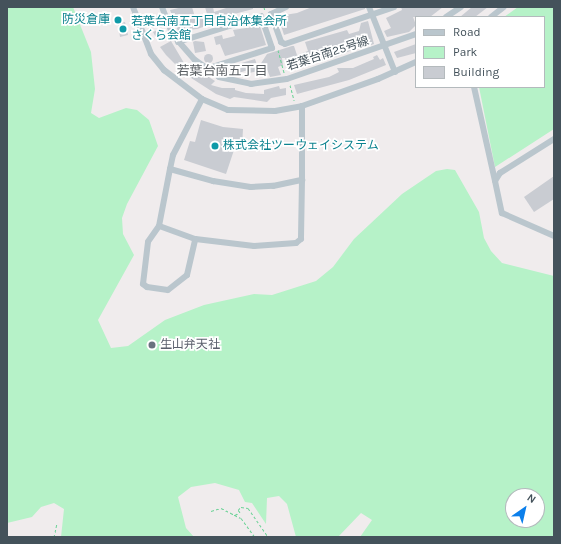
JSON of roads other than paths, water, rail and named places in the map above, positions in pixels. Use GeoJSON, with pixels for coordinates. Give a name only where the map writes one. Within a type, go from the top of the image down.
{"type":"FeatureCollection","features":[{"type":"Feature","properties":{"kind":"street"},"geometry":{"type":"LineString","coordinates":[[133,7],[151,54],[173,80],[202,99],[228,110],[250,112],[275,111],[302,106],[395,72],[415,62]]}},
{"type":"Feature","properties":{"kind":"street","name":"若葉台南25号線"},"geometry":{"type":"LineString","coordinates":[[162,7],[168,27],[186,52],[206,69],[220,77],[242,83],[265,84],[287,80],[387,47],[415,34]]}},
{"type":"Feature","properties":{"kind":"street"},"geometry":{"type":"LineString","coordinates":[[286,7],[271,14],[281,42],[285,44],[394,7]]}},
{"type":"Feature","properties":{"kind":"street"},"geometry":{"type":"LineString","coordinates":[[369,7],[387,47],[395,72]]}},
{"type":"Feature","properties":{"kind":"street"},"geometry":{"type":"LineString","coordinates":[[448,16],[461,7]]}},
{"type":"Feature","properties":{"kind":"street"},"geometry":{"type":"LineString","coordinates":[[492,16],[504,7]]}},
{"type":"Feature","properties":{"kind":"street"},"geometry":{"type":"LineString","coordinates":[[178,42],[261,16],[272,48],[206,69]]}},
{"type":"Feature","properties":{"kind":"street"},"geometry":{"type":"LineString","coordinates":[[474,88],[502,213],[554,236]]}},
{"type":"Feature","properties":{"kind":"street"},"geometry":{"type":"LineString","coordinates":[[195,239],[187,275],[168,290],[147,287],[143,284],[148,242],[159,226],[173,155],[202,99]]}},
{"type":"Feature","properties":{"kind":"street"},"geometry":{"type":"LineString","coordinates":[[159,226],[195,239],[254,246],[296,243],[301,239],[302,106]]}},
{"type":"Feature","properties":{"kind":"street"},"geometry":{"type":"LineString","coordinates":[[495,181],[500,173],[554,139]]}},
{"type":"Feature","properties":{"kind":"street"},"geometry":{"type":"LineString","coordinates":[[170,169],[213,181],[251,187],[273,186],[302,180]]}},
{"type":"Feature","properties":{"kind":"place","name":"防災倉庫"},"geometry":{"type":"Point","coordinates":[118,20]}},
{"type":"Feature","properties":{"kind":"place","name":"若葉台南五丁目自治体集会所 さくら会館"},"geometry":{"type":"Point","coordinates":[123,29]}},
{"type":"Feature","properties":{"kind":"place","name":"株式会社ツーウェイシステム"},"geometry":{"type":"Point","coordinates":[215,146]}},
{"type":"Feature","properties":{"kind":"place","name":"生山弁天社"},"geometry":{"type":"Point","coordinates":[152,345]}},
{"type":"Feature","properties":{"kind":"district","name":"若葉台南五丁目"},"geometry":{"type":"Point","coordinates":[222,71]}}]}
